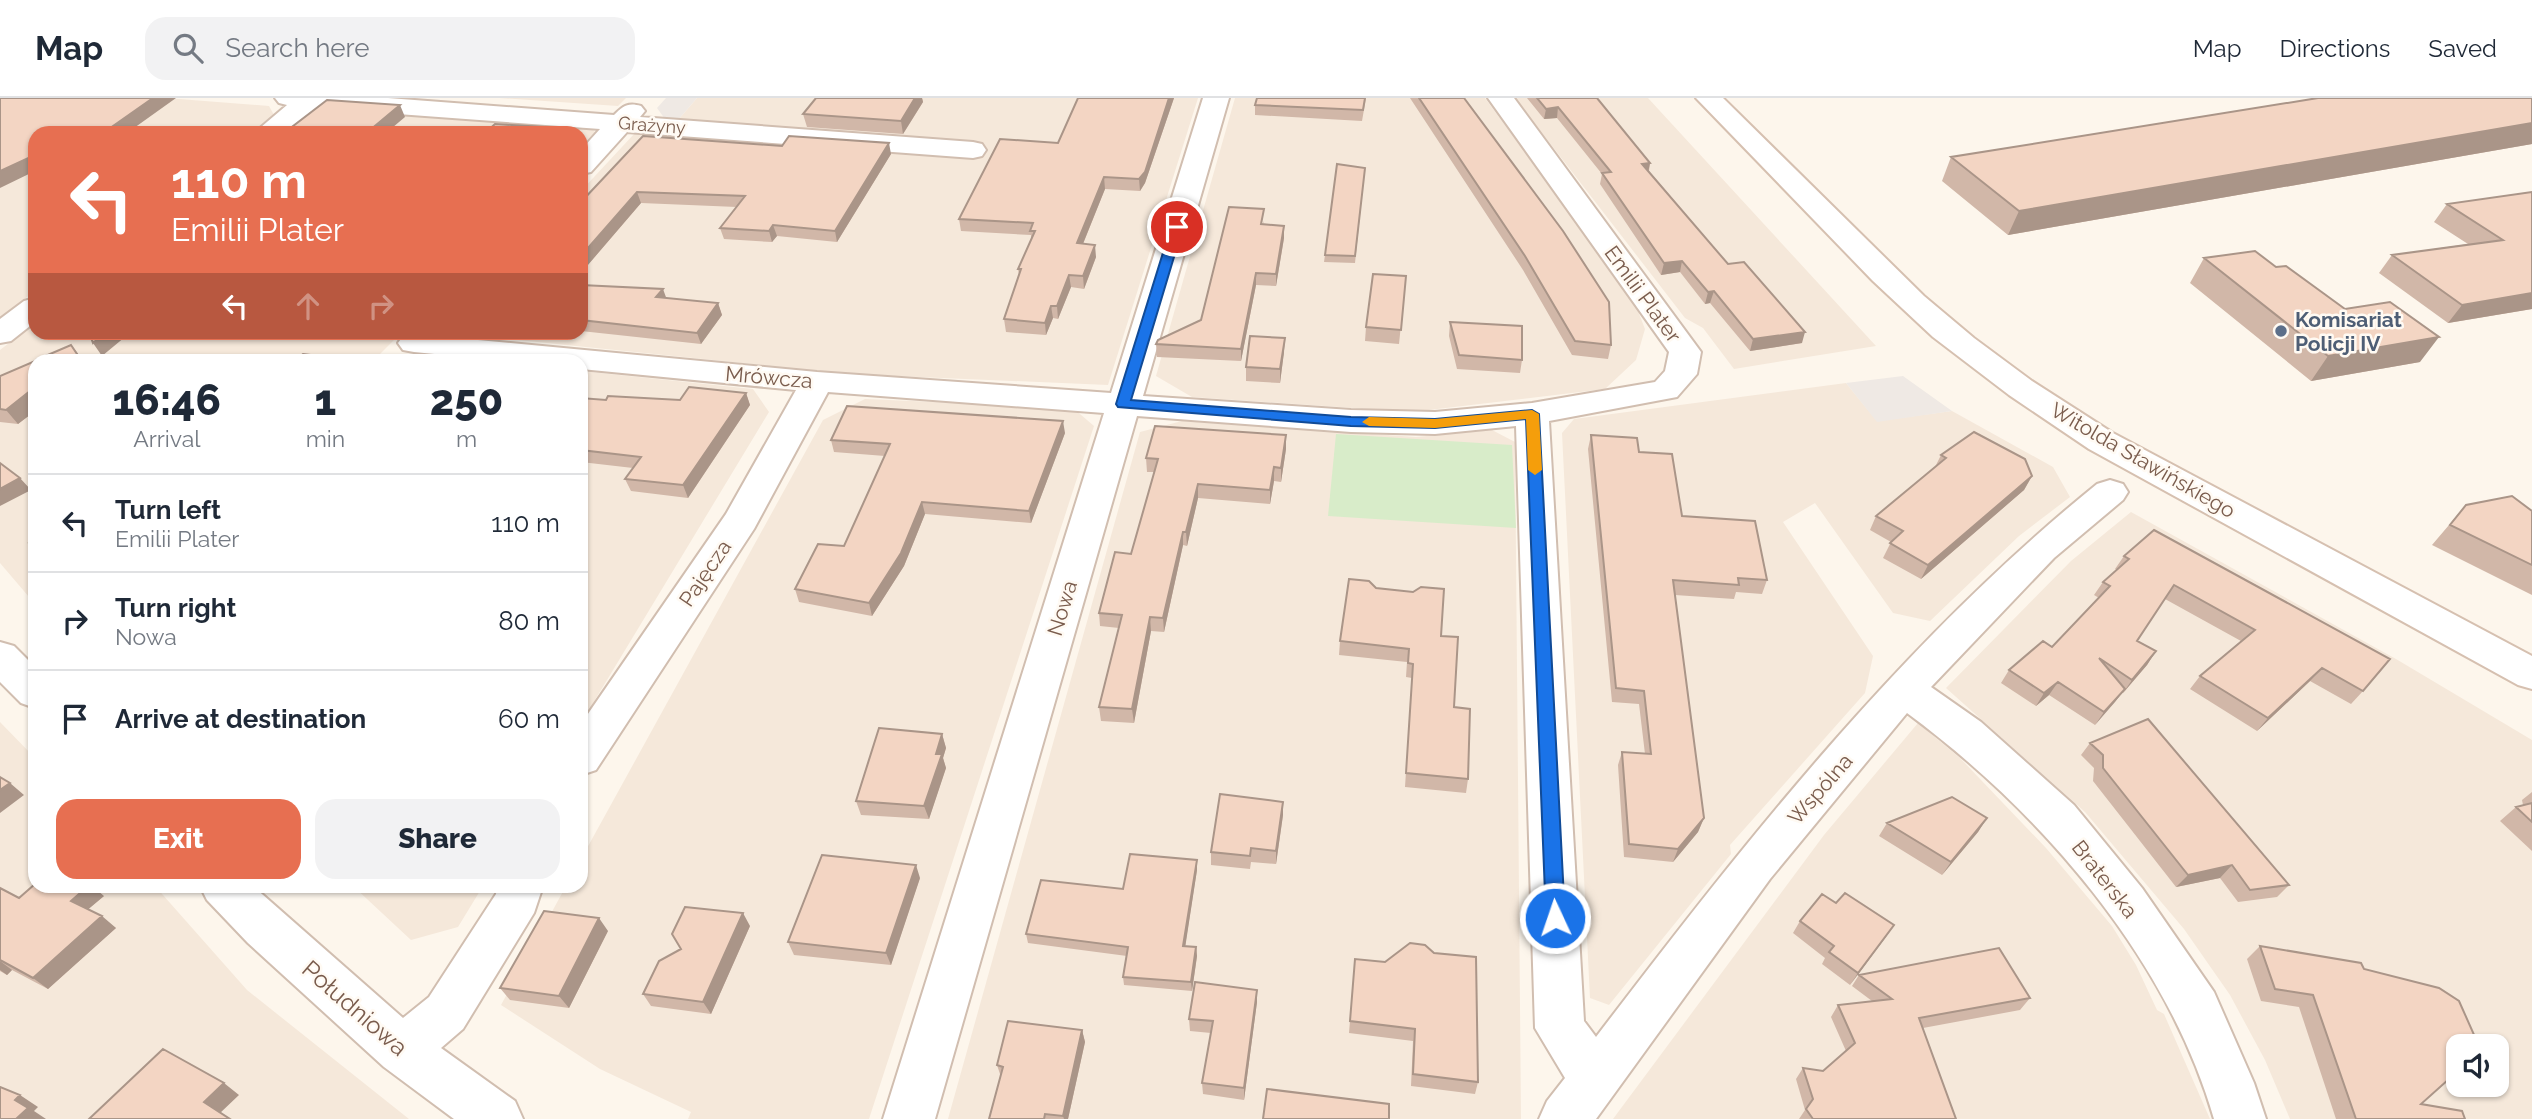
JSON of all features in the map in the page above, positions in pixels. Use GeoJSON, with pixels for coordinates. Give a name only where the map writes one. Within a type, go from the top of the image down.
{"type":"FeatureCollection","features":[{"type":"Feature","properties":{"kind":"street"},"geometry":{"type":"LineString","coordinates":[[588,158],[645,98]]}},
{"type":"Feature","properties":{"kind":"street","name":"Nowa"},"geometry":{"type":"LineString","coordinates":[[909,1119],[1216,98]]}},
{"type":"Feature","properties":{"kind":"street","name":"Emilii Plater"},"geometry":{"type":"LineString","coordinates":[[1123,404],[1351,421],[1435,423],[1532,414],[1665,390],[1681,374],[1685,352],[1501,98]]}},
{"type":"Feature","properties":{"kind":"street","name":"Witolda Sławińskiego"},"geometry":{"type":"LineString","coordinates":[[1709,98],[1908,298],[1976,355],[2061,416],[2101,441],[2532,674]]}},
{"type":"Feature","properties":{"kind":"street"},"geometry":{"type":"LineString","coordinates":[[275,126],[304,99]]}},
{"type":"Feature","properties":{"kind":"street","name":"Grażyny"},"geometry":{"type":"LineString","coordinates":[[304,99],[973,150]]}},
{"type":"Feature","properties":{"kind":"street"},"geometry":{"type":"LineString","coordinates":[[0,334],[28,312]]}},
{"type":"Feature","properties":{"kind":"street","name":"Mrówcza"},"geometry":{"type":"LineString","coordinates":[[412,345],[511,354]]}},
{"type":"Feature","properties":{"kind":"street","name":"Mrówcza"},"geometry":{"type":"LineString","coordinates":[[588,361],[817,382],[1123,404]]}},
{"type":"Feature","properties":{"kind":"street","name":"Pajęcza"},"geometry":{"type":"LineString","coordinates":[[588,748],[741,520],[817,382]]}},
{"type":"Feature","properties":{"kind":"street"},"geometry":{"type":"LineString","coordinates":[[1532,414],[1560,1028],[1595,1079]]}},
{"type":"Feature","properties":{"kind":"street","name":"Wspólna"},"geometry":{"type":"LineString","coordinates":[[1565,1119],[1754,865],[1904,689],[2041,550],[2110,492]]}},
{"type":"Feature","properties":{"kind":"street"},"geometry":{"type":"LineString","coordinates":[[0,657],[28,685]]}},
{"type":"Feature","properties":{"kind":"street","name":"Braterska"},"geometry":{"type":"LineString","coordinates":[[1904,689],[1966,734],[2057,818],[2126,902],[2197,1008],[2230,1083],[2240,1119]]}},
{"type":"Feature","properties":{"kind":"street","name":"Południowa"},"geometry":{"type":"LineString","coordinates":[[230,893],[265,928],[402,1050],[483,1112],[497,1119]]}},
{"type":"Feature","properties":{"kind":"street"},"geometry":{"type":"LineString","coordinates":[[402,1050],[446,1013],[518,899],[519,893]]}},
{"type":"Feature","properties":{"kind":"shaded area"},"geometry":{"type":"Polygon","coordinates":[[[166,98],[269,106],[274,115],[259,126],[68,126],[166,98]]]}},
{"type":"Feature","properties":{"kind":"shaded area"},"geometry":{"type":"Polygon","coordinates":[[[499,98],[626,98],[618,106],[499,98]]]}},
{"type":"Feature","properties":{"kind":"shaded area"},"geometry":{"type":"Polygon","coordinates":[[[666,98],[697,98],[678,120],[665,119],[657,108],[666,98]]]}},
{"type":"Feature","properties":{"kind":"shaded area"},"geometry":{"type":"Polygon","coordinates":[[[697,98],[1198,98],[1108,385],[848,374],[517,340],[588,340],[588,183],[635,133],[972,158],[981,143],[678,120],[697,98]]]}},
{"type":"Feature","properties":{"kind":"shaded area"},"geometry":{"type":"Polygon","coordinates":[[[1235,98],[1485,98],[1634,301],[1645,329],[1636,360],[1605,389],[1412,412],[1192,397],[1156,376],[1235,98]]]}},
{"type":"Feature","properties":{"kind":"shaded area"},"geometry":{"type":"Polygon","coordinates":[[[1515,98],[1648,98],[1876,346],[1734,369],[1703,328],[1685,318],[1515,98]]]}},
{"type":"Feature","properties":{"kind":"shaded area"},"geometry":{"type":"Polygon","coordinates":[[[316,109],[540,126],[294,126],[316,109]]]}},
{"type":"Feature","properties":{"kind":"shaded area"},"geometry":{"type":"Polygon","coordinates":[[[588,130],[595,132],[588,139],[588,130]]]}},
{"type":"Feature","properties":{"kind":"shaded area"},"geometry":{"type":"Polygon","coordinates":[[[28,143],[28,296],[0,317],[0,162],[28,143]]]}},
{"type":"Feature","properties":{"kind":"shaded area"},"geometry":{"type":"Polygon","coordinates":[[[28,328],[28,340],[394,340],[380,354],[28,354],[28,596],[0,563],[0,350],[28,328]]]}},
{"type":"Feature","properties":{"kind":"shaded area"},"geometry":{"type":"Polygon","coordinates":[[[588,372],[753,389],[769,412],[588,711],[588,372]]]}},
{"type":"Feature","properties":{"kind":"shaded area"},"geometry":{"type":"Polygon","coordinates":[[[1903,376],[1952,411],[1877,422],[1846,383],[1903,376]]]}},
{"type":"Feature","properties":{"kind":"shaded area"},"geometry":{"type":"Polygon","coordinates":[[[1846,383],[1877,421],[1952,411],[2053,467],[2070,497],[2019,536],[1930,621],[1893,613],[1815,503],[1783,522],[1873,656],[1865,693],[1730,845],[1731,854],[1609,1005],[1590,998],[1562,433],[1574,419],[1846,383]]]}},
{"type":"Feature","properties":{"kind":"shaded area"},"geometry":{"type":"Polygon","coordinates":[[[865,399],[1073,408],[1094,426],[869,1119],[688,1119],[691,1112],[600,1069],[501,1005],[562,893],[588,893],[588,846],[823,420],[865,399]]]}},
{"type":"Feature","properties":{"kind":"shaded area"},"geometry":{"type":"Polygon","coordinates":[[[1182,421],[1416,437],[1492,430],[1515,442],[1521,1119],[948,1119],[1140,432],[1182,421]]]}},
{"type":"Feature","properties":{"kind":"shaded area"},"geometry":{"type":"Polygon","coordinates":[[[2131,512],[2396,659],[2532,740],[2532,1119],[2290,1119],[2265,1060],[2230,995],[2184,929],[2085,812],[1946,688],[2071,561],[2131,512]]]}},
{"type":"Feature","properties":{"kind":"shaded area"},"geometry":{"type":"Polygon","coordinates":[[[0,722],[28,751],[28,893],[161,893],[247,990],[409,1119],[0,1119],[0,722]]]}},
{"type":"Feature","properties":{"kind":"shaded area"},"geometry":{"type":"Polygon","coordinates":[[[1918,723],[1960,758],[2046,848],[2112,926],[2136,965],[2157,1010],[2164,1014],[2210,1119],[1613,1119],[1824,835],[1918,723]]]}},
{"type":"Feature","properties":{"kind":"shaded area"},"geometry":{"type":"Polygon","coordinates":[[[361,893],[479,893],[458,927],[411,940],[361,893]]]}},
{"type":"Feature","properties":{"kind":"green space"},"geometry":{"type":"Polygon","coordinates":[[[1336,434],[1512,445],[1516,528],[1328,516],[1336,434]]]}},
{"type":"Feature","properties":{"kind":"building"},"geometry":{"type":"Polygon","coordinates":[[[0,98],[153,98],[113,126],[28,126],[28,158],[0,171],[0,98]]]}},
{"type":"Feature","properties":{"kind":"building"},"geometry":{"type":"Polygon","coordinates":[[[816,98],[915,98],[901,121],[803,114],[816,98]]]}},
{"type":"Feature","properties":{"kind":"building"},"geometry":{"type":"Polygon","coordinates":[[[1078,98],[1169,98],[1145,172],[1139,179],[1104,177],[1077,243],[1095,245],[1083,276],[1069,275],[1057,306],[1051,306],[1045,323],[1004,319],[1021,269],[1018,269],[1035,231],[1030,231],[1033,223],[959,219],[1000,139],[1058,143],[1078,98]]]}},
{"type":"Feature","properties":{"kind":"building"},"geometry":{"type":"Polygon","coordinates":[[[1257,98],[1365,98],[1363,110],[1255,105],[1257,98]]]}},
{"type":"Feature","properties":{"kind":"building"},"geometry":{"type":"Polygon","coordinates":[[[1419,98],[1464,98],[1563,231],[1609,302],[1611,345],[1575,341],[1525,256],[1419,98]]]}},
{"type":"Feature","properties":{"kind":"building"},"geometry":{"type":"Polygon","coordinates":[[[1537,98],[1597,98],[1650,163],[1642,164],[1728,264],[1744,262],[1805,332],[1753,339],[1714,291],[1708,292],[1682,261],[1664,263],[1602,173],[1611,172],[1558,107],[1546,109],[1537,98]]]}},
{"type":"Feature","properties":{"kind":"building"},"geometry":{"type":"Polygon","coordinates":[[[2318,98],[2532,98],[2532,123],[2019,211],[1951,157],[2318,98]]]}},
{"type":"Feature","properties":{"kind":"building"},"geometry":{"type":"Polygon","coordinates":[[[327,100],[400,105],[375,126],[293,126],[327,100]]]}},
{"type":"Feature","properties":{"kind":"building"},"geometry":{"type":"Polygon","coordinates":[[[495,124],[527,126],[493,126],[495,124]]]}},
{"type":"Feature","properties":{"kind":"building"},"geometry":{"type":"Polygon","coordinates":[[[643,136],[782,146],[789,136],[889,143],[835,231],[773,225],[769,231],[720,228],[745,196],[637,192],[588,248],[588,195],[643,136]]]}},
{"type":"Feature","properties":{"kind":"building"},"geometry":{"type":"Polygon","coordinates":[[[1337,164],[1365,168],[1355,256],[1325,255],[1337,164]]]}},
{"type":"Feature","properties":{"kind":"building"},"geometry":{"type":"Polygon","coordinates":[[[2532,192],[2532,293],[2462,305],[2392,255],[2503,240],[2447,204],[2532,192]]]}},
{"type":"Feature","properties":{"kind":"building"},"geometry":{"type":"Polygon","coordinates":[[[1229,207],[1264,209],[1261,224],[1284,226],[1276,274],[1256,273],[1241,349],[1156,344],[1158,340],[1201,320],[1229,207]]]}},
{"type":"Feature","properties":{"kind":"building"},"geometry":{"type":"Polygon","coordinates":[[[2255,251],[2276,267],[2286,266],[2345,309],[2390,302],[2439,337],[2328,356],[2204,258],[2255,251]]]}},
{"type":"Feature","properties":{"kind":"building"},"geometry":{"type":"Polygon","coordinates":[[[1373,274],[1406,276],[1401,330],[1366,327],[1373,274]]]}},
{"type":"Feature","properties":{"kind":"building"},"geometry":{"type":"Polygon","coordinates":[[[588,285],[663,289],[656,297],[718,303],[697,333],[588,321],[588,285]]]}},
{"type":"Feature","properties":{"kind":"building"},"geometry":{"type":"Polygon","coordinates":[[[1450,322],[1522,326],[1522,360],[1459,355],[1450,322]]]}},
{"type":"Feature","properties":{"kind":"building"},"geometry":{"type":"Polygon","coordinates":[[[1250,336],[1285,338],[1280,369],[1246,367],[1250,336]]]}},
{"type":"Feature","properties":{"kind":"building"},"geometry":{"type":"Polygon","coordinates":[[[71,345],[77,354],[50,354],[71,345]]]}},
{"type":"Feature","properties":{"kind":"building"},"geometry":{"type":"Polygon","coordinates":[[[28,364],[28,393],[6,410],[0,409],[0,376],[28,364]]]}},
{"type":"Feature","properties":{"kind":"building"},"geometry":{"type":"Polygon","coordinates":[[[689,387],[746,393],[683,485],[625,479],[641,457],[588,451],[588,399],[606,400],[608,396],[680,400],[689,387]]]}},
{"type":"Feature","properties":{"kind":"building"},"geometry":{"type":"Polygon","coordinates":[[[847,406],[1063,421],[1029,511],[922,502],[901,553],[869,603],[795,589],[818,544],[844,546],[890,444],[831,440],[847,406]]]}},
{"type":"Feature","properties":{"kind":"building"},"geometry":{"type":"Polygon","coordinates":[[[1155,426],[1286,435],[1281,468],[1274,467],[1270,490],[1198,484],[1186,532],[1183,532],[1163,618],[1150,617],[1132,709],[1099,707],[1122,615],[1099,613],[1115,552],[1131,554],[1158,459],[1146,458],[1155,426]]]}},
{"type":"Feature","properties":{"kind":"building"},"geometry":{"type":"Polygon","coordinates":[[[1974,432],[2025,459],[2032,476],[1928,565],[1890,543],[1903,531],[1876,516],[1946,458],[1941,455],[1974,432]]]}},
{"type":"Feature","properties":{"kind":"building"},"geometry":{"type":"Polygon","coordinates":[[[1591,435],[1637,438],[1639,452],[1672,454],[1682,516],[1755,521],[1767,580],[1738,578],[1739,585],[1673,580],[1704,818],[1678,849],[1629,844],[1622,752],[1651,754],[1644,691],[1616,688],[1591,435]]]}},
{"type":"Feature","properties":{"kind":"building"},"geometry":{"type":"Polygon","coordinates":[[[0,463],[20,478],[0,489],[0,463]]]}},
{"type":"Feature","properties":{"kind":"building"},"geometry":{"type":"Polygon","coordinates":[[[2512,496],[2532,511],[2532,565],[2450,525],[2466,505],[2512,496]]]}},
{"type":"Feature","properties":{"kind":"building"},"geometry":{"type":"Polygon","coordinates":[[[2154,530],[2390,659],[2363,691],[2322,668],[2268,718],[2200,676],[2255,630],[2174,585],[2137,641],[2156,651],[2132,680],[2099,658],[2125,689],[2104,712],[2058,682],[2044,693],[2009,670],[2043,641],[2052,647],[2110,586],[2103,582],[2129,559],[2124,556],[2154,530]]]}},
{"type":"Feature","properties":{"kind":"building"},"geometry":{"type":"Polygon","coordinates":[[[1349,579],[1369,581],[1376,588],[1413,592],[1421,587],[1444,589],[1441,636],[1458,637],[1454,707],[1470,709],[1468,779],[1406,773],[1413,664],[1408,663],[1409,649],[1340,641],[1349,579]]]}},
{"type":"Feature","properties":{"kind":"building"},"geometry":{"type":"Polygon","coordinates":[[[2148,719],[2289,885],[2250,890],[2232,865],[2188,875],[2103,768],[2103,755],[2090,743],[2148,719]]]}},
{"type":"Feature","properties":{"kind":"building"},"geometry":{"type":"Polygon","coordinates":[[[879,728],[942,734],[936,754],[942,754],[924,806],[856,801],[879,728]]]}},
{"type":"Feature","properties":{"kind":"building"},"geometry":{"type":"Polygon","coordinates":[[[0,777],[10,783],[0,790],[0,777]]]}},
{"type":"Feature","properties":{"kind":"building"},"geometry":{"type":"Polygon","coordinates":[[[1220,794],[1283,802],[1276,851],[1251,848],[1250,856],[1211,852],[1220,794]]]}},
{"type":"Feature","properties":{"kind":"building"},"geometry":{"type":"Polygon","coordinates":[[[1952,797],[1987,818],[1951,862],[1887,823],[1952,797]]]}},
{"type":"Feature","properties":{"kind":"building"},"geometry":{"type":"Polygon","coordinates":[[[2532,803],[2532,822],[2516,807],[2532,803]]]}},
{"type":"Feature","properties":{"kind":"building"},"geometry":{"type":"Polygon","coordinates":[[[1130,854],[1197,860],[1183,946],[1196,947],[1191,982],[1123,977],[1128,947],[1026,934],[1041,880],[1123,889],[1130,854]]]}},
{"type":"Feature","properties":{"kind":"building"},"geometry":{"type":"Polygon","coordinates":[[[822,855],[916,865],[886,953],[788,942],[822,855]]]}},
{"type":"Feature","properties":{"kind":"building"},"geometry":{"type":"Polygon","coordinates":[[[0,888],[19,898],[28,890],[28,893],[80,893],[71,901],[102,916],[33,978],[0,960],[0,888]]]}},
{"type":"Feature","properties":{"kind":"building"},"geometry":{"type":"Polygon","coordinates":[[[1845,893],[1894,925],[1858,973],[1829,952],[1834,946],[1800,921],[1822,894],[1836,903],[1845,893]]]}},
{"type":"Feature","properties":{"kind":"building"},"geometry":{"type":"Polygon","coordinates":[[[685,907],[743,913],[703,1002],[643,994],[659,961],[681,949],[672,934],[685,907]]]}},
{"type":"Feature","properties":{"kind":"building"},"geometry":{"type":"Polygon","coordinates":[[[544,911],[599,918],[559,996],[500,988],[544,911]]]}},
{"type":"Feature","properties":{"kind":"building"},"geometry":{"type":"Polygon","coordinates":[[[1410,943],[1425,945],[1434,953],[1476,957],[1478,1082],[1413,1074],[1415,1029],[1350,1021],[1355,959],[1385,962],[1410,943]]]}},
{"type":"Feature","properties":{"kind":"building"},"geometry":{"type":"Polygon","coordinates":[[[2260,946],[2361,963],[2364,969],[2439,988],[2459,1001],[2474,1034],[2446,1034],[2446,1082],[2421,1104],[2462,1111],[2465,1119],[2356,1119],[2313,995],[2275,989],[2260,946]]]}},
{"type":"Feature","properties":{"kind":"building"},"geometry":{"type":"Polygon","coordinates":[[[1999,948],[2030,998],[1919,1018],[1956,1119],[1813,1119],[1806,1109],[1813,1099],[1803,1068],[1823,1071],[1855,1043],[1838,1005],[1892,999],[1859,975],[1999,948]]]}},
{"type":"Feature","properties":{"kind":"building"},"geometry":{"type":"Polygon","coordinates":[[[1195,982],[1257,990],[1244,1088],[1202,1083],[1213,1021],[1189,1019],[1195,982]]]}},
{"type":"Feature","properties":{"kind":"building"},"geometry":{"type":"Polygon","coordinates":[[[1008,1021],[1082,1030],[1063,1116],[1045,1114],[1044,1119],[989,1119],[1003,1067],[997,1065],[1008,1021]]]}},
{"type":"Feature","properties":{"kind":"building"},"geometry":{"type":"Polygon","coordinates":[[[163,1049],[224,1083],[204,1102],[230,1119],[89,1119],[163,1049]]]}},
{"type":"Feature","properties":{"kind":"building"},"geometry":{"type":"Polygon","coordinates":[[[0,1087],[20,1095],[15,1100],[28,1108],[16,1119],[0,1119],[0,1087]]]}},
{"type":"Feature","properties":{"kind":"building"},"geometry":{"type":"Polygon","coordinates":[[[1267,1089],[1389,1104],[1389,1119],[1263,1119],[1267,1089]]]}},
{"type":"Feature","properties":{"kind":"slow traffic"},"geometry":{"type":"LineString","coordinates":[[1369,422],[1435,423],[1532,414],[1535,470]]}},
{"type":"Feature","properties":{"kind":"place","name":"Komisariat Policji IV"},"geometry":{"type":"Point","coordinates":[2281,331]}},
{"type":"Feature","properties":{"kind":"route"},"geometry":{"type":"LineString","coordinates":[[1177,227],[1123,404],[1351,421],[1435,423],[1532,414],[1555,918]]}}]}
